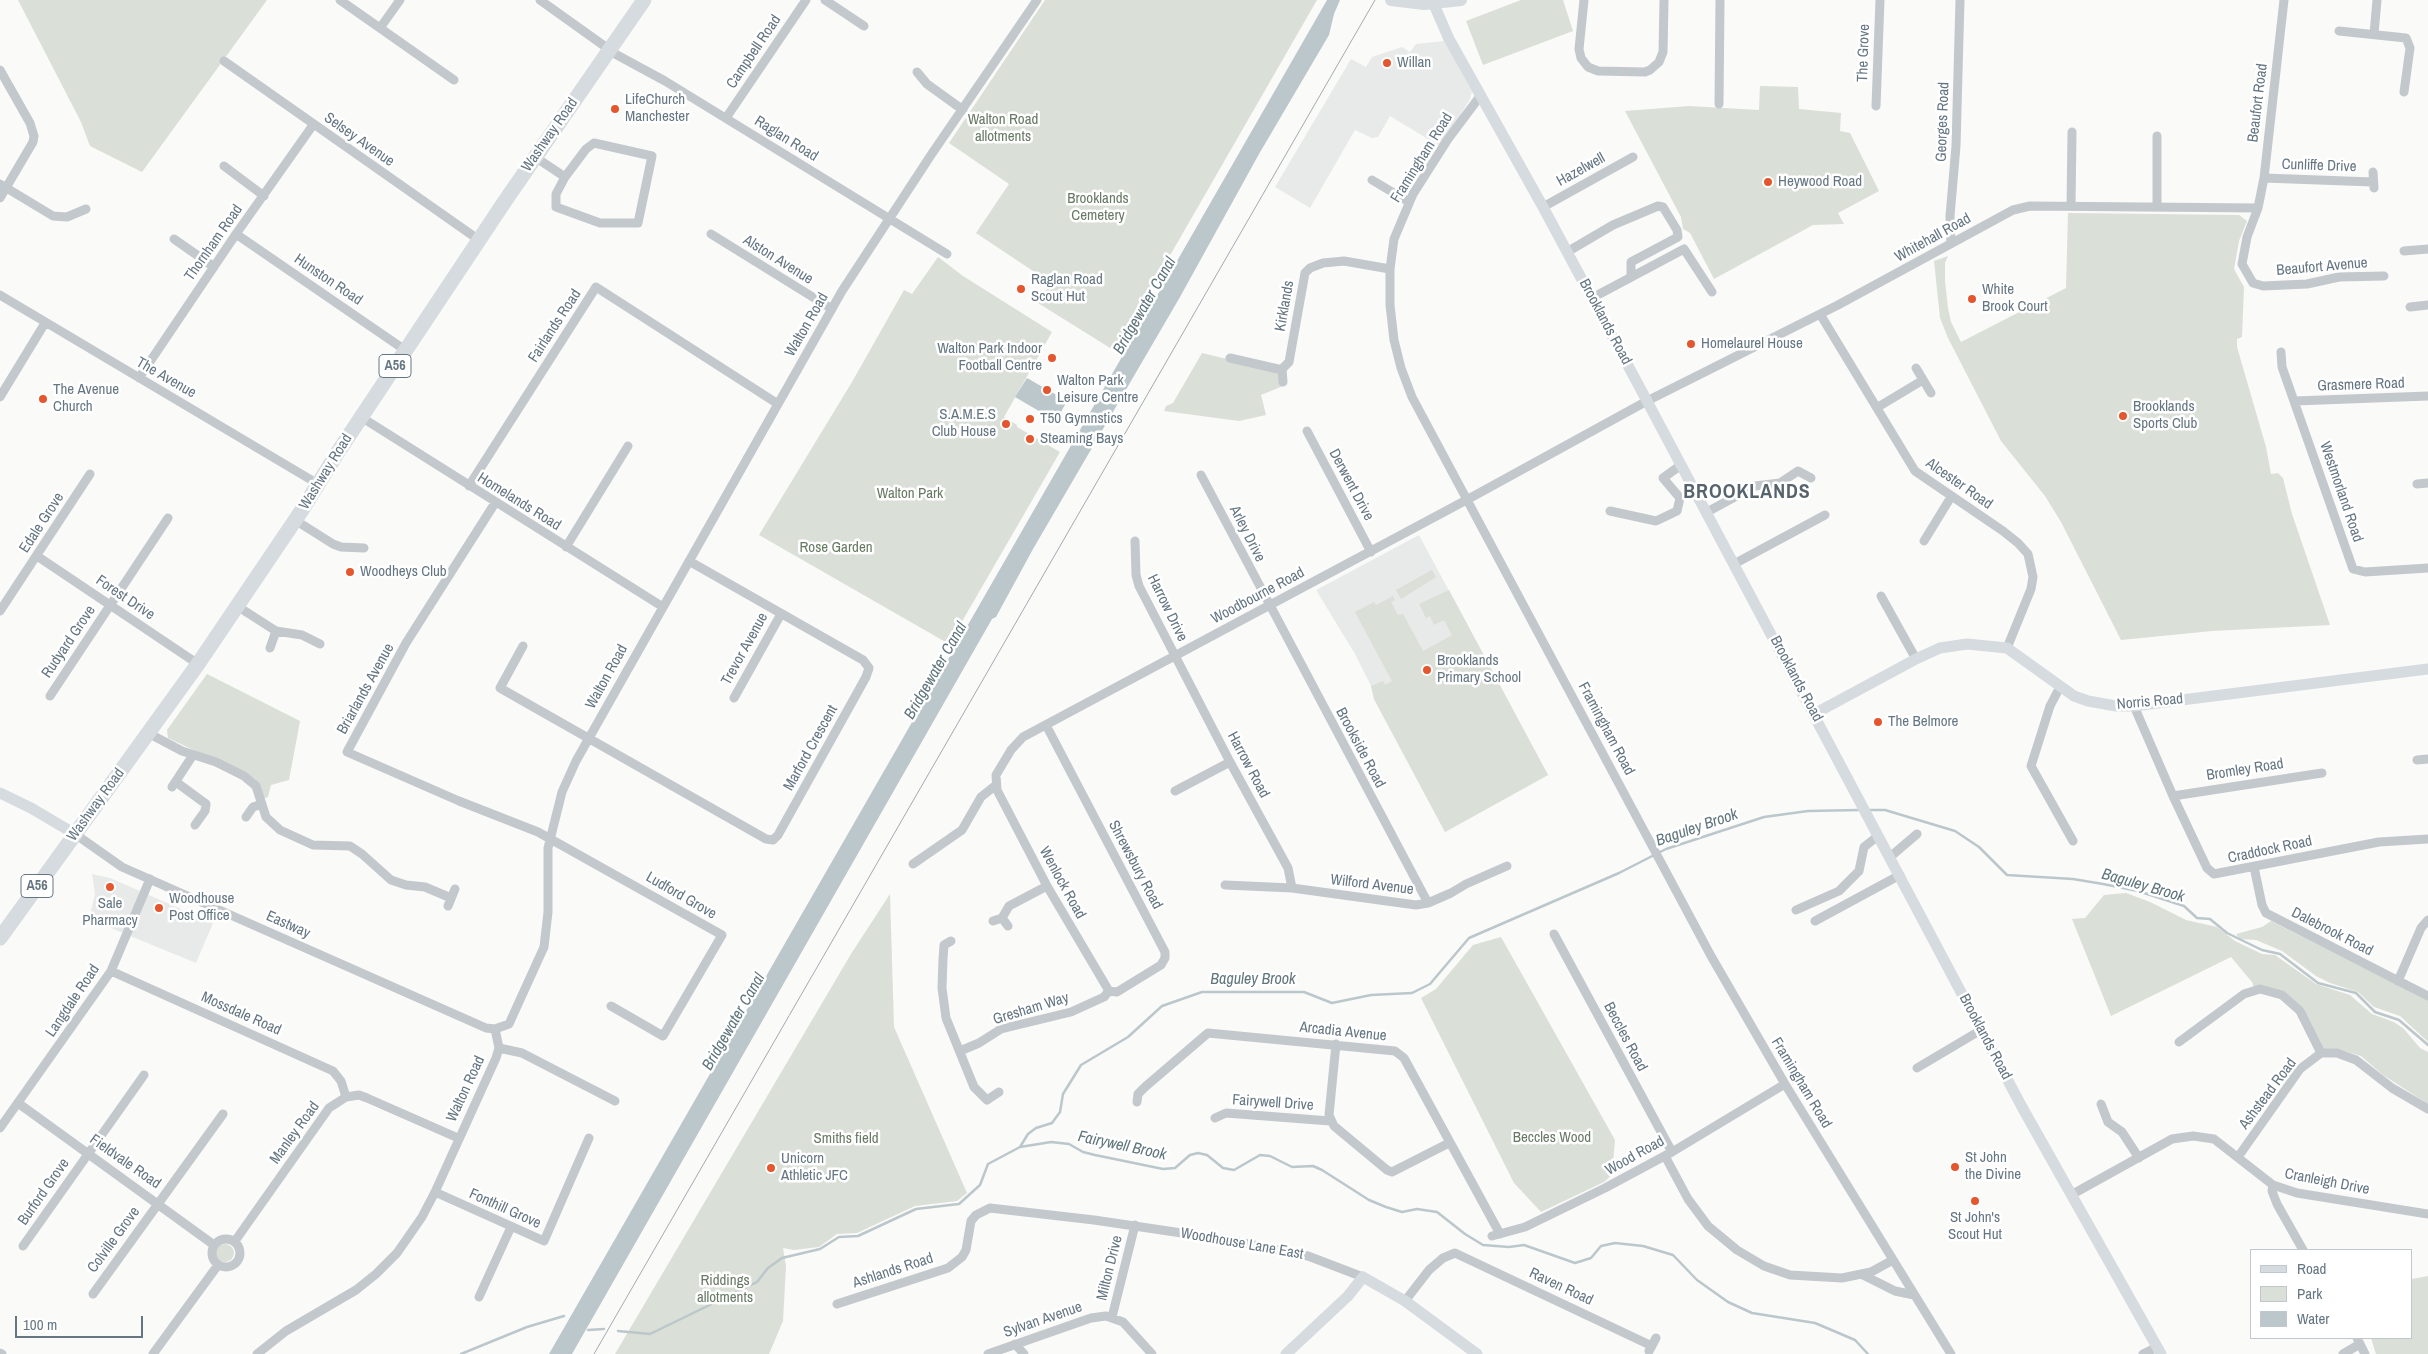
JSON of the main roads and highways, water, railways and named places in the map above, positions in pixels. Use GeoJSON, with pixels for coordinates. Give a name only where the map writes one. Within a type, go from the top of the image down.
{"type":"FeatureCollection","features":[{"type":"Feature","properties":{"kind":"highway","name":"Washway Road"},"geometry":{"type":"LineString","coordinates":[[0,938],[198,664],[295,520],[405,350],[644,0]]}},
{"type":"Feature","properties":{"kind":"main road"},"geometry":{"type":"LineString","coordinates":[[1391,0],[1432,2],[1461,0]]}},
{"type":"Feature","properties":{"kind":"water"},"geometry":{"type":"Polygon","coordinates":[[[1327,0],[1340,0],[1334,14],[1329,35],[1259,154],[1180,297],[1033,549],[996,617],[992,619],[572,1354],[549,1354],[1327,0]]]}},
{"type":"Feature","properties":{"kind":"water"},"geometry":{"type":"Polygon","coordinates":[[[1027,378],[1067,401],[1056,421],[1015,397],[1027,378]]]}},
{"type":"Feature","properties":{"kind":"waterway","name":"Baguley Brook"},"geometry":{"type":"LineString","coordinates":[[1020,1147],[1028,1134],[1036,1128],[1052,1123],[1060,1112],[1063,1094],[1081,1065],[1128,1037],[1162,1006],[1202,992],[1304,992],[1332,1003],[1371,995],[1412,993],[1430,984],[1469,938],[1619,873],[1666,849],[1764,817],[1808,811],[1860,810]]}},
{"type":"Feature","properties":{"kind":"waterway","name":"Baguley Brook"},"geometry":{"type":"LineString","coordinates":[[1868,810],[1885,810],[1955,831],[1979,847],[2007,875],[2073,879],[2103,884],[2138,891],[2184,906],[2197,918],[2210,919],[2227,933],[2262,950],[2280,954],[2318,983],[2356,993],[2375,1012],[2399,1020],[2428,1045]]}},
{"type":"Feature","properties":{"kind":"waterway","name":"Fairywell Brook"},"geometry":{"type":"LineString","coordinates":[[618,1331],[650,1334],[757,1282],[768,1268],[782,1258],[820,1249],[839,1237],[858,1236],[916,1209],[959,1204],[980,1185],[988,1164],[1020,1147],[1051,1142],[1069,1144],[1083,1152],[1095,1155],[1163,1169],[1175,1168],[1190,1155],[1198,1153],[1207,1155],[1223,1168],[1234,1170],[1260,1155],[1270,1156],[1292,1167],[1313,1166],[1369,1200],[1386,1207],[1402,1212],[1417,1209],[1437,1212],[1465,1234],[1483,1245],[1509,1247],[1524,1245],[1575,1263],[1591,1258],[1601,1246],[1615,1243],[1643,1246],[1673,1255],[1697,1280],[1728,1302],[1752,1313],[1815,1323],[1855,1340],[1868,1354]]}},
{"type":"Feature","properties":{"kind":"waterway"},"geometry":{"type":"LineString","coordinates":[[461,1354],[527,1327],[564,1316]]}},
{"type":"Feature","properties":{"kind":"waterway","name":"Fairywell Brook"},"geometry":{"type":"LineString","coordinates":[[588,1330],[604,1329]]}},
{"type":"Feature","properties":{"kind":"tram line"},"geometry":{"type":"LineString","coordinates":[[594,1354],[1375,0]]}},
{"type":"Feature","properties":{"kind":"place","name":"Willan"},"geometry":{"type":"Point","coordinates":[1387,63]}},
{"type":"Feature","properties":{"kind":"place","name":"LifeChurch Manchester"},"geometry":{"type":"Point","coordinates":[615,109]}},
{"type":"Feature","properties":{"kind":"place","name":"Heywood Road"},"geometry":{"type":"Point","coordinates":[1768,182]}},
{"type":"Feature","properties":{"kind":"place","name":"Raglan Road Scout Hut"},"geometry":{"type":"Point","coordinates":[1021,289]}},
{"type":"Feature","properties":{"kind":"place","name":"White Brook Court"},"geometry":{"type":"Point","coordinates":[1972,299]}},
{"type":"Feature","properties":{"kind":"place","name":"Homelaurel House"},"geometry":{"type":"Point","coordinates":[1691,344]}},
{"type":"Feature","properties":{"kind":"place","name":"Walton Park Indoor Football Centre"},"geometry":{"type":"Point","coordinates":[1052,358]}},
{"type":"Feature","properties":{"kind":"place","name":"Walton Park Leisure Centre"},"geometry":{"type":"Point","coordinates":[1047,390]}},
{"type":"Feature","properties":{"kind":"place","name":"The Avenue Church"},"geometry":{"type":"Point","coordinates":[43,399]}},
{"type":"Feature","properties":{"kind":"place","name":"Brooklands Sports Club"},"geometry":{"type":"Point","coordinates":[2123,416]}},
{"type":"Feature","properties":{"kind":"place","name":"T50 Gymnstics"},"geometry":{"type":"Point","coordinates":[1030,419]}},
{"type":"Feature","properties":{"kind":"place","name":"S.A.M.E.S Club House"},"geometry":{"type":"Point","coordinates":[1006,424]}},
{"type":"Feature","properties":{"kind":"place","name":"Steaming Bays"},"geometry":{"type":"Point","coordinates":[1030,439]}},
{"type":"Feature","properties":{"kind":"place","name":"Woodheys Club"},"geometry":{"type":"Point","coordinates":[350,572]}},
{"type":"Feature","properties":{"kind":"place","name":"Brooklands Primary School"},"geometry":{"type":"Point","coordinates":[1427,670]}},
{"type":"Feature","properties":{"kind":"place","name":"The Belmore"},"geometry":{"type":"Point","coordinates":[1878,722]}},
{"type":"Feature","properties":{"kind":"place","name":"Sale Pharmacy"},"geometry":{"type":"Point","coordinates":[110,887]}},
{"type":"Feature","properties":{"kind":"place","name":"Woodhouse Post Office"},"geometry":{"type":"Point","coordinates":[159,908]}},
{"type":"Feature","properties":{"kind":"place","name":"St John the Divine"},"geometry":{"type":"Point","coordinates":[1955,1167]}},
{"type":"Feature","properties":{"kind":"place","name":"Unicorn Athletic JFC"},"geometry":{"type":"Point","coordinates":[771,1168]}},
{"type":"Feature","properties":{"kind":"place","name":"St John's Scout Hut"},"geometry":{"type":"Point","coordinates":[1975,1201]}},
{"type":"Feature","properties":{"kind":"district","name":"BROOKLANDS"},"geometry":{"type":"Point","coordinates":[1747,493]}},
{"type":"Feature","properties":{"kind":"park label","name":"Walton Road allotments"},"geometry":{"type":"Point","coordinates":[1003,128]}},
{"type":"Feature","properties":{"kind":"park label","name":"Brooklands Cemetery"},"geometry":{"type":"Point","coordinates":[1098,208]}},
{"type":"Feature","properties":{"kind":"park label","name":"Walton Park"},"geometry":{"type":"Point","coordinates":[910,494]}},
{"type":"Feature","properties":{"kind":"park label","name":"Rose Garden"},"geometry":{"type":"Point","coordinates":[836,548]}},
{"type":"Feature","properties":{"kind":"park label","name":"Beccles Wood"},"geometry":{"type":"Point","coordinates":[1552,1138]}},
{"type":"Feature","properties":{"kind":"park label","name":"Smiths field"},"geometry":{"type":"Point","coordinates":[846,1139]}},
{"type":"Feature","properties":{"kind":"park label","name":"Riddings allotments"},"geometry":{"type":"Point","coordinates":[725,1290]}},
{"type":"Feature","properties":{"kind":"water label","name":"Bridgewater Canal"},"geometry":{"type":"Point","coordinates":[1145,306]}},
{"type":"Feature","properties":{"kind":"water label","name":"Bridgewater Canal"},"geometry":{"type":"Point","coordinates":[936,671]}},
{"type":"Feature","properties":{"kind":"water label","name":"Bridgewater Canal"},"geometry":{"type":"Point","coordinates":[734,1022]}}]}
